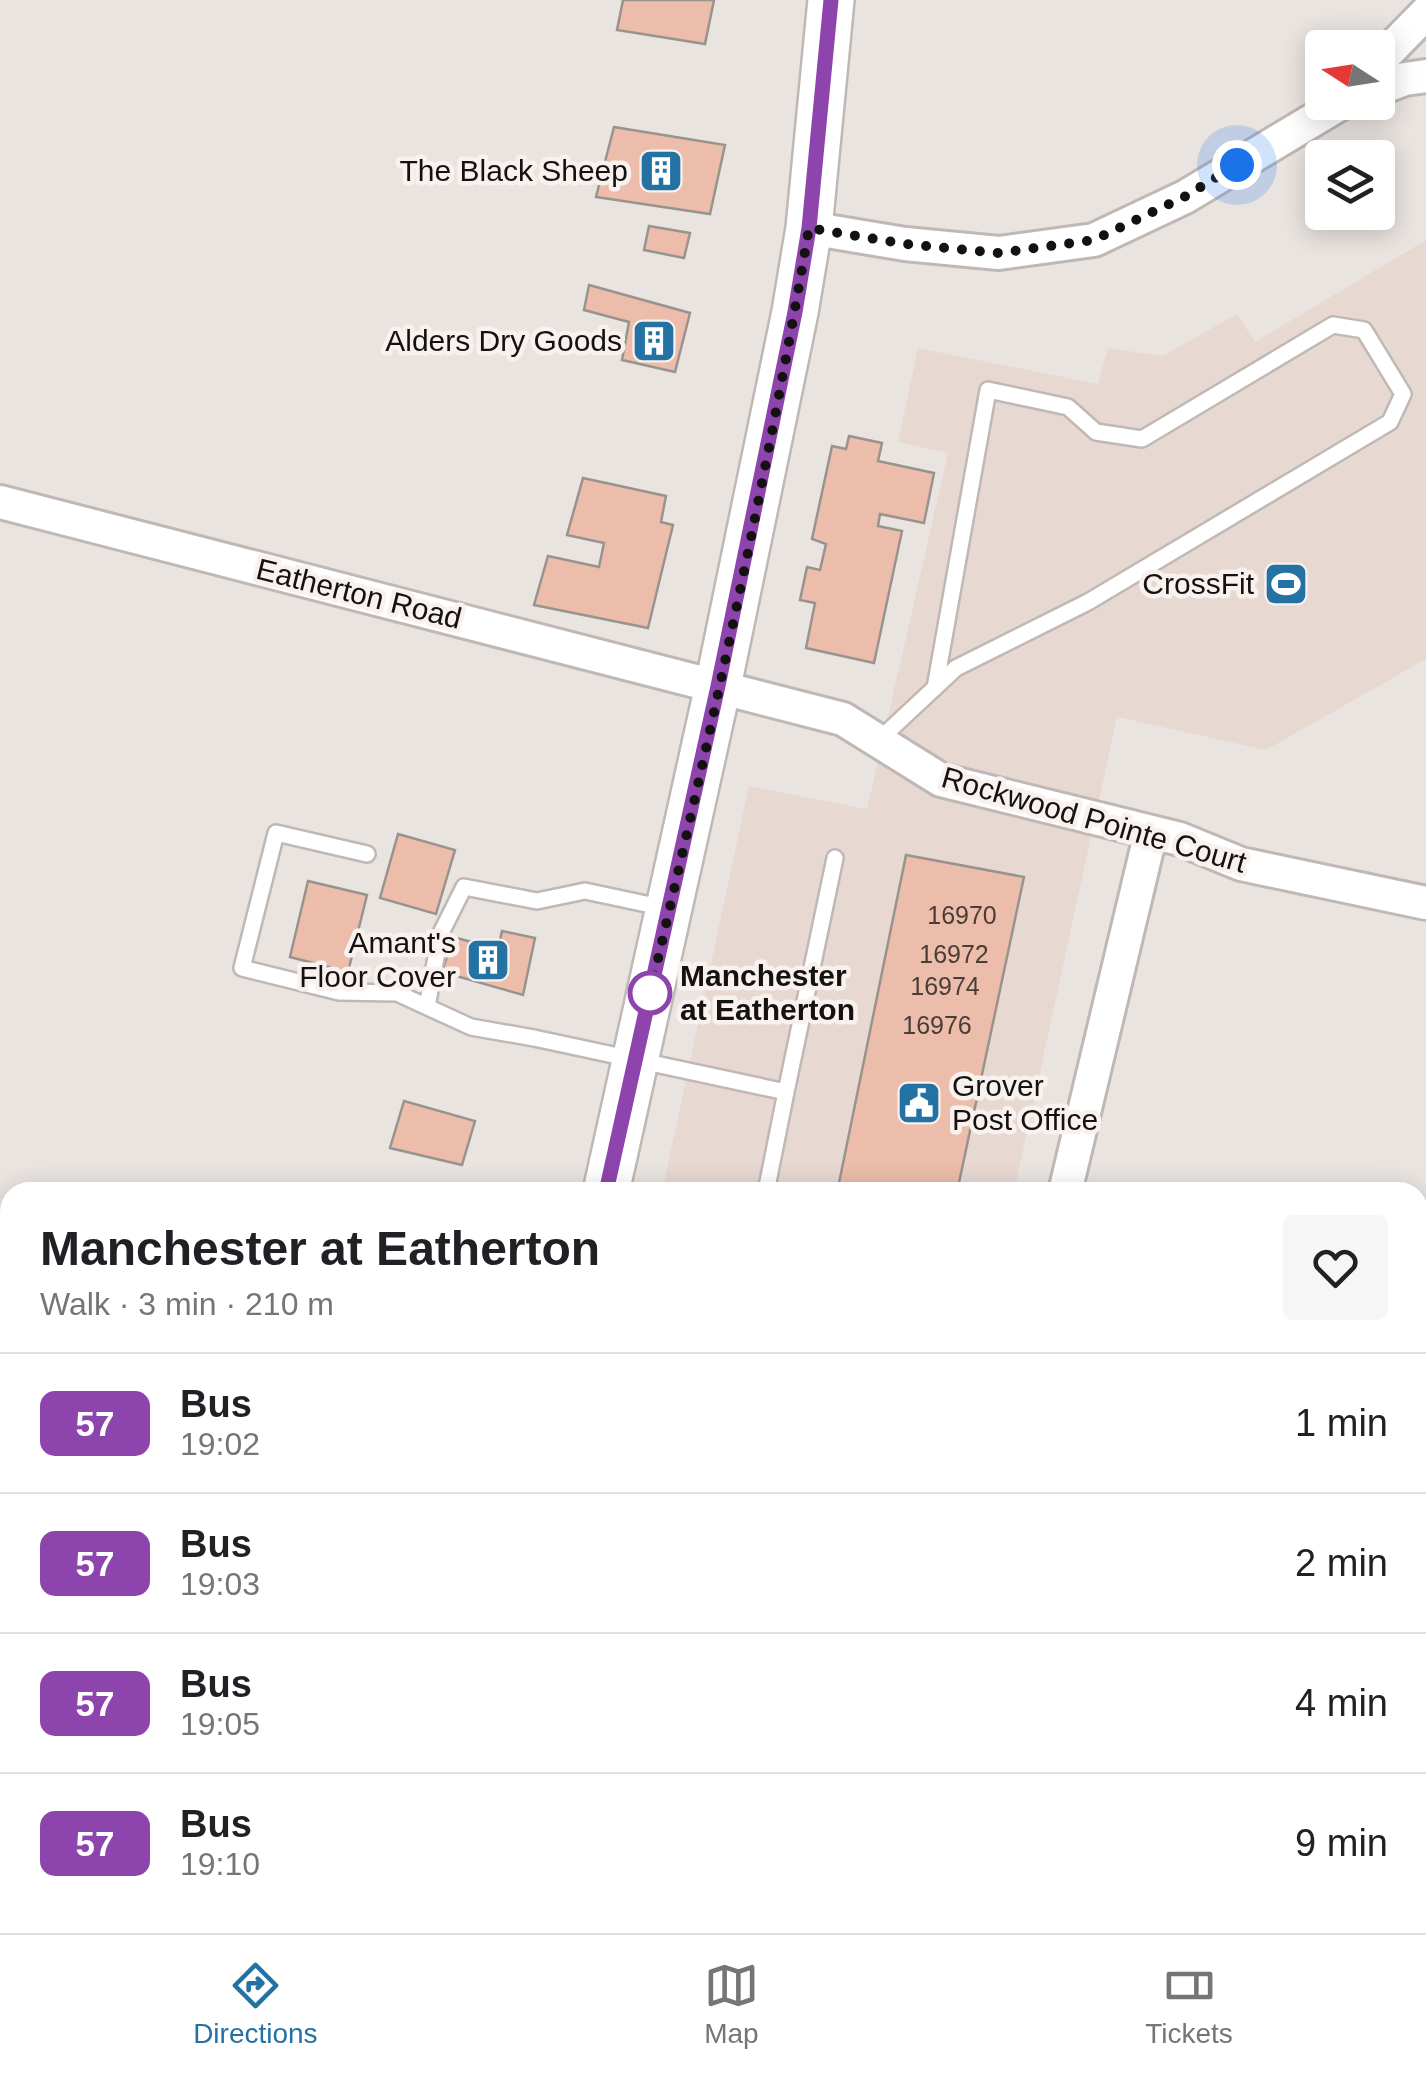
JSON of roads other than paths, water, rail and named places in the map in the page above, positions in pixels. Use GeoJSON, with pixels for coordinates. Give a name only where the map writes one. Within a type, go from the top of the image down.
{"type":"FeatureCollection","features":[{"type":"Feature","properties":{"kind":"street"},"geometry":{"type":"LineString","coordinates":[[608,1182],[718,686],[795,312],[809,228],[831,0]]}},
{"type":"Feature","properties":{"kind":"street"},"geometry":{"type":"LineString","coordinates":[[1395,45],[1426,13]]}},
{"type":"Feature","properties":{"kind":"street"},"geometry":{"type":"LineString","coordinates":[[1395,83],[1426,76]]}},
{"type":"Feature","properties":{"kind":"street"},"geometry":{"type":"LineString","coordinates":[[809,228],[905,244],[999,253],[1094,240],[1184,197],[1313,120]]}},
{"type":"Feature","properties":{"kind":"street","name":"Eatherton Road"},"geometry":{"type":"LineString","coordinates":[[0,502],[718,686]]}},
{"type":"Feature","properties":{"kind":"street","name":"Rockwood Pointe Court"},"geometry":{"type":"LineString","coordinates":[[718,686],[844,719],[941,780],[1180,839],[1241,864],[1426,903]]}},
{"type":"Feature","properties":{"kind":"street"},"geometry":{"type":"LineString","coordinates":[[1068,1182],[1151,832]]}},
{"type":"Feature","properties":{"kind":"lane"},"geometry":{"type":"LineString","coordinates":[[880,739],[935,688],[956,668],[1088,602],[1390,422],[1404,394],[1364,330],[1333,325],[1142,438],[1096,432],[1068,407],[988,390],[935,688]]}},
{"type":"Feature","properties":{"kind":"lane"},"geometry":{"type":"LineString","coordinates":[[367,854],[276,834],[242,968],[340,992],[396,993],[471,1027],[786,1092]]}},
{"type":"Feature","properties":{"kind":"lane"},"geometry":{"type":"LineString","coordinates":[[768,1182],[835,858]]}},
{"type":"Feature","properties":{"kind":"lane"},"geometry":{"type":"LineString","coordinates":[[428,1008],[440,935],[464,887],[538,901],[585,891],[669,909]]}},
{"type":"Feature","properties":{"kind":"place","name":"The Black Sheep"},"geometry":{"type":"Point","coordinates":[661,171]}},
{"type":"Feature","properties":{"kind":"place","name":"Alders Dry Goods"},"geometry":{"type":"Point","coordinates":[654,341]}},
{"type":"Feature","properties":{"kind":"place","name":"CrossFit"},"geometry":{"type":"Point","coordinates":[1286,584]}},
{"type":"Feature","properties":{"kind":"place","name":"Amant's Floor Cover"},"geometry":{"type":"Point","coordinates":[488,960]}},
{"type":"Feature","properties":{"kind":"place","name":"Manchester at Eatherton"},"geometry":{"type":"Point","coordinates":[650,993]}},
{"type":"Feature","properties":{"kind":"place","name":"Grover Post Office"},"geometry":{"type":"Point","coordinates":[919,1103]}}]}
